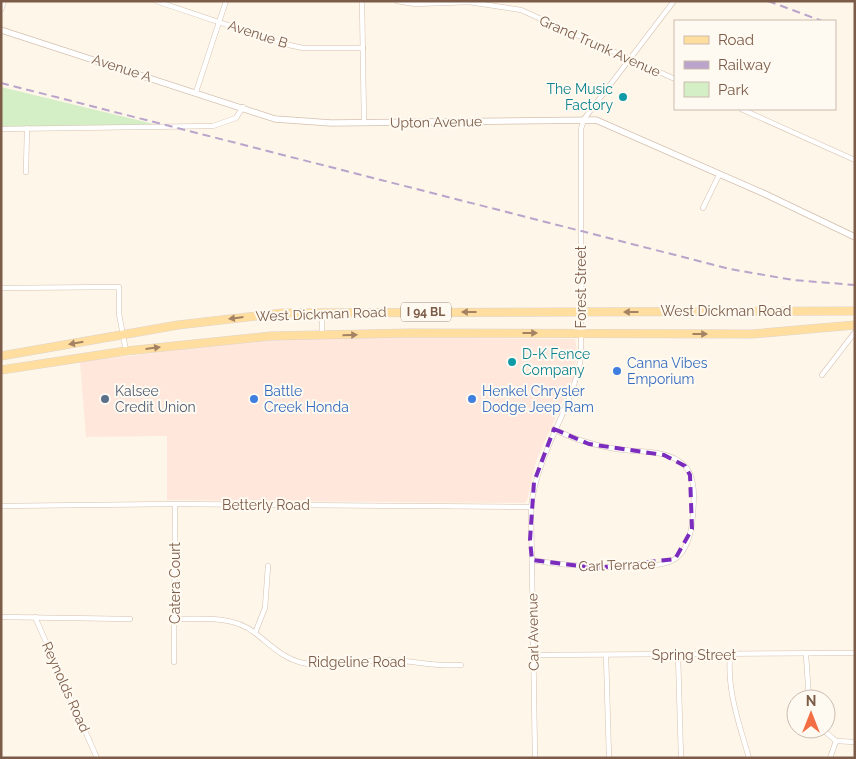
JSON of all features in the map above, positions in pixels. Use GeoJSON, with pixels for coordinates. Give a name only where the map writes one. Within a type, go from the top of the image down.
{"type":"FeatureCollection","features":[{"type":"Feature","properties":{"kind":"main road","name":"West Dickman Road"},"geometry":{"type":"LineString","coordinates":[[1,356],[124,334],[252,316],[322,312],[855,311]]}},
{"type":"Feature","properties":{"kind":"main road","name":"West Dickman Road"},"geometry":{"type":"LineString","coordinates":[[1,370],[126,352],[264,337],[582,333],[752,334],[855,325]]}},
{"type":"Feature","properties":{"kind":"street"},"geometry":{"type":"LineString","coordinates":[[1,10],[4,1]]}},
{"type":"Feature","properties":{"kind":"street","name":"Avenue B"},"geometry":{"type":"LineString","coordinates":[[156,1],[284,44],[303,48],[363,48]]}},
{"type":"Feature","properties":{"kind":"street"},"geometry":{"type":"LineString","coordinates":[[196,92],[226,1]]}},
{"type":"Feature","properties":{"kind":"street"},"geometry":{"type":"LineString","coordinates":[[362,1],[364,123]]}},
{"type":"Feature","properties":{"kind":"street","name":"Grand Trunk Avenue"},"geometry":{"type":"LineString","coordinates":[[397,1],[484,3],[525,12],[674,79]]}},
{"type":"Feature","properties":{"kind":"street"},"geometry":{"type":"LineString","coordinates":[[584,119],[674,1]]}},
{"type":"Feature","properties":{"kind":"street","name":"Avenue A"},"geometry":{"type":"LineString","coordinates":[[1,30],[243,107]]}},
{"type":"Feature","properties":{"kind":"street"},"geometry":{"type":"LineString","coordinates":[[1,129],[213,126],[236,118],[243,107]]}},
{"type":"Feature","properties":{"kind":"street","name":"Upton Avenue"},"geometry":{"type":"LineString","coordinates":[[243,107],[275,119],[302,123],[596,120],[855,237]]}},
{"type":"Feature","properties":{"kind":"street"},"geometry":{"type":"LineString","coordinates":[[743,110],[855,160]]}},
{"type":"Feature","properties":{"kind":"street","name":"Forest Street"},"geometry":{"type":"LineString","coordinates":[[532,507],[534,482],[554,429],[576,380],[581,357],[580,141],[584,119]]}},
{"type":"Feature","properties":{"kind":"street"},"geometry":{"type":"LineString","coordinates":[[26,172],[27,128]]}},
{"type":"Feature","properties":{"kind":"street"},"geometry":{"type":"LineString","coordinates":[[703,208],[719,174]]}},
{"type":"Feature","properties":{"kind":"street"},"geometry":{"type":"LineString","coordinates":[[1,288],[119,287],[120,314],[126,352]]}},
{"type":"Feature","properties":{"kind":"street"},"geometry":{"type":"LineString","coordinates":[[322,312],[322,335]]}},
{"type":"Feature","properties":{"kind":"street"},"geometry":{"type":"LineString","coordinates":[[822,375],[855,332]]}},
{"type":"Feature","properties":{"kind":"street","name":"Carl Terrace"},"geometry":{"type":"LineString","coordinates":[[532,560],[564,566],[597,568],[662,563],[675,559],[684,549],[692,529],[693,486],[685,466],[664,455],[589,444],[568,437],[554,429]]}},
{"type":"Feature","properties":{"kind":"street","name":"Betterly Road"},"geometry":{"type":"LineString","coordinates":[[1,506],[175,504],[532,507]]}},
{"type":"Feature","properties":{"kind":"street","name":"Catera Court"},"geometry":{"type":"LineString","coordinates":[[174,662],[175,504]]}},
{"type":"Feature","properties":{"kind":"street","name":"Carl Avenue"},"geometry":{"type":"LineString","coordinates":[[532,507],[535,758]]}},
{"type":"Feature","properties":{"kind":"street"},"geometry":{"type":"LineString","coordinates":[[255,632],[265,608],[268,566]]}},
{"type":"Feature","properties":{"kind":"street"},"geometry":{"type":"LineString","coordinates":[[1,617],[130,619]]}},
{"type":"Feature","properties":{"kind":"street","name":"Reynolds Road"},"geometry":{"type":"LineString","coordinates":[[36,617],[97,758]]}},
{"type":"Feature","properties":{"kind":"street","name":"Ridgeline Road"},"geometry":{"type":"LineString","coordinates":[[174,619],[223,620],[244,626],[255,632],[280,654],[309,664],[389,660],[443,667],[461,665]]}},
{"type":"Feature","properties":{"kind":"street","name":"Spring Street"},"geometry":{"type":"LineString","coordinates":[[533,655],[855,653]]}},
{"type":"Feature","properties":{"kind":"street"},"geometry":{"type":"LineString","coordinates":[[806,654],[808,689]]}},
{"type":"Feature","properties":{"kind":"street"},"geometry":{"type":"LineString","coordinates":[[606,655],[609,758]]}},
{"type":"Feature","properties":{"kind":"street"},"geometry":{"type":"LineString","coordinates":[[678,655],[681,758]]}},
{"type":"Feature","properties":{"kind":"street"},"geometry":{"type":"LineString","coordinates":[[730,655],[728,672],[732,700],[749,758]]}},
{"type":"Feature","properties":{"kind":"street"},"geometry":{"type":"LineString","coordinates":[[833,739],[836,742],[855,742]]}},
{"type":"Feature","properties":{"kind":"street"},"geometry":{"type":"LineString","coordinates":[[830,758],[836,742]]}},
{"type":"Feature","properties":{"kind":"highlighted area"},"geometry":{"type":"Polygon","coordinates":[[[554,429],[589,444],[664,455],[685,466],[690,475],[692,529],[675,559],[597,568],[532,560],[530,540],[534,482],[554,429]]]}},
{"type":"Feature","properties":{"kind":"shaded area"},"geometry":{"type":"Polygon","coordinates":[[[333,337],[575,339],[577,352],[573,378],[536,461],[527,501],[524,503],[167,500],[167,436],[86,437],[80,362],[259,340],[333,337]]]}},
{"type":"Feature","properties":{"kind":"green space"},"geometry":{"type":"Polygon","coordinates":[[[1,87],[162,126],[1,128],[1,87]]]}},
{"type":"Feature","properties":{"kind":"railway"},"geometry":{"type":"LineString","coordinates":[[768,1],[819,20]]}},
{"type":"Feature","properties":{"kind":"railway"},"geometry":{"type":"LineString","coordinates":[[1,83],[730,269],[793,280],[855,285]]}},
{"type":"Feature","properties":{"kind":"place","name":"The Music Factory"},"geometry":{"type":"Point","coordinates":[623,97]}},
{"type":"Feature","properties":{"kind":"place","name":"D-K Fence Company"},"geometry":{"type":"Point","coordinates":[512,362]}},
{"type":"Feature","properties":{"kind":"place","name":"Canna Vibes Emporium"},"geometry":{"type":"Point","coordinates":[617,371]}},
{"type":"Feature","properties":{"kind":"place","name":"Kalsee Credit Union"},"geometry":{"type":"Point","coordinates":[105,399]}},
{"type":"Feature","properties":{"kind":"place","name":"Battle Creek Honda"},"geometry":{"type":"Point","coordinates":[254,399]}},
{"type":"Feature","properties":{"kind":"place","name":"Henkel Chrysler Dodge Jeep Ram"},"geometry":{"type":"Point","coordinates":[472,399]}}]}
